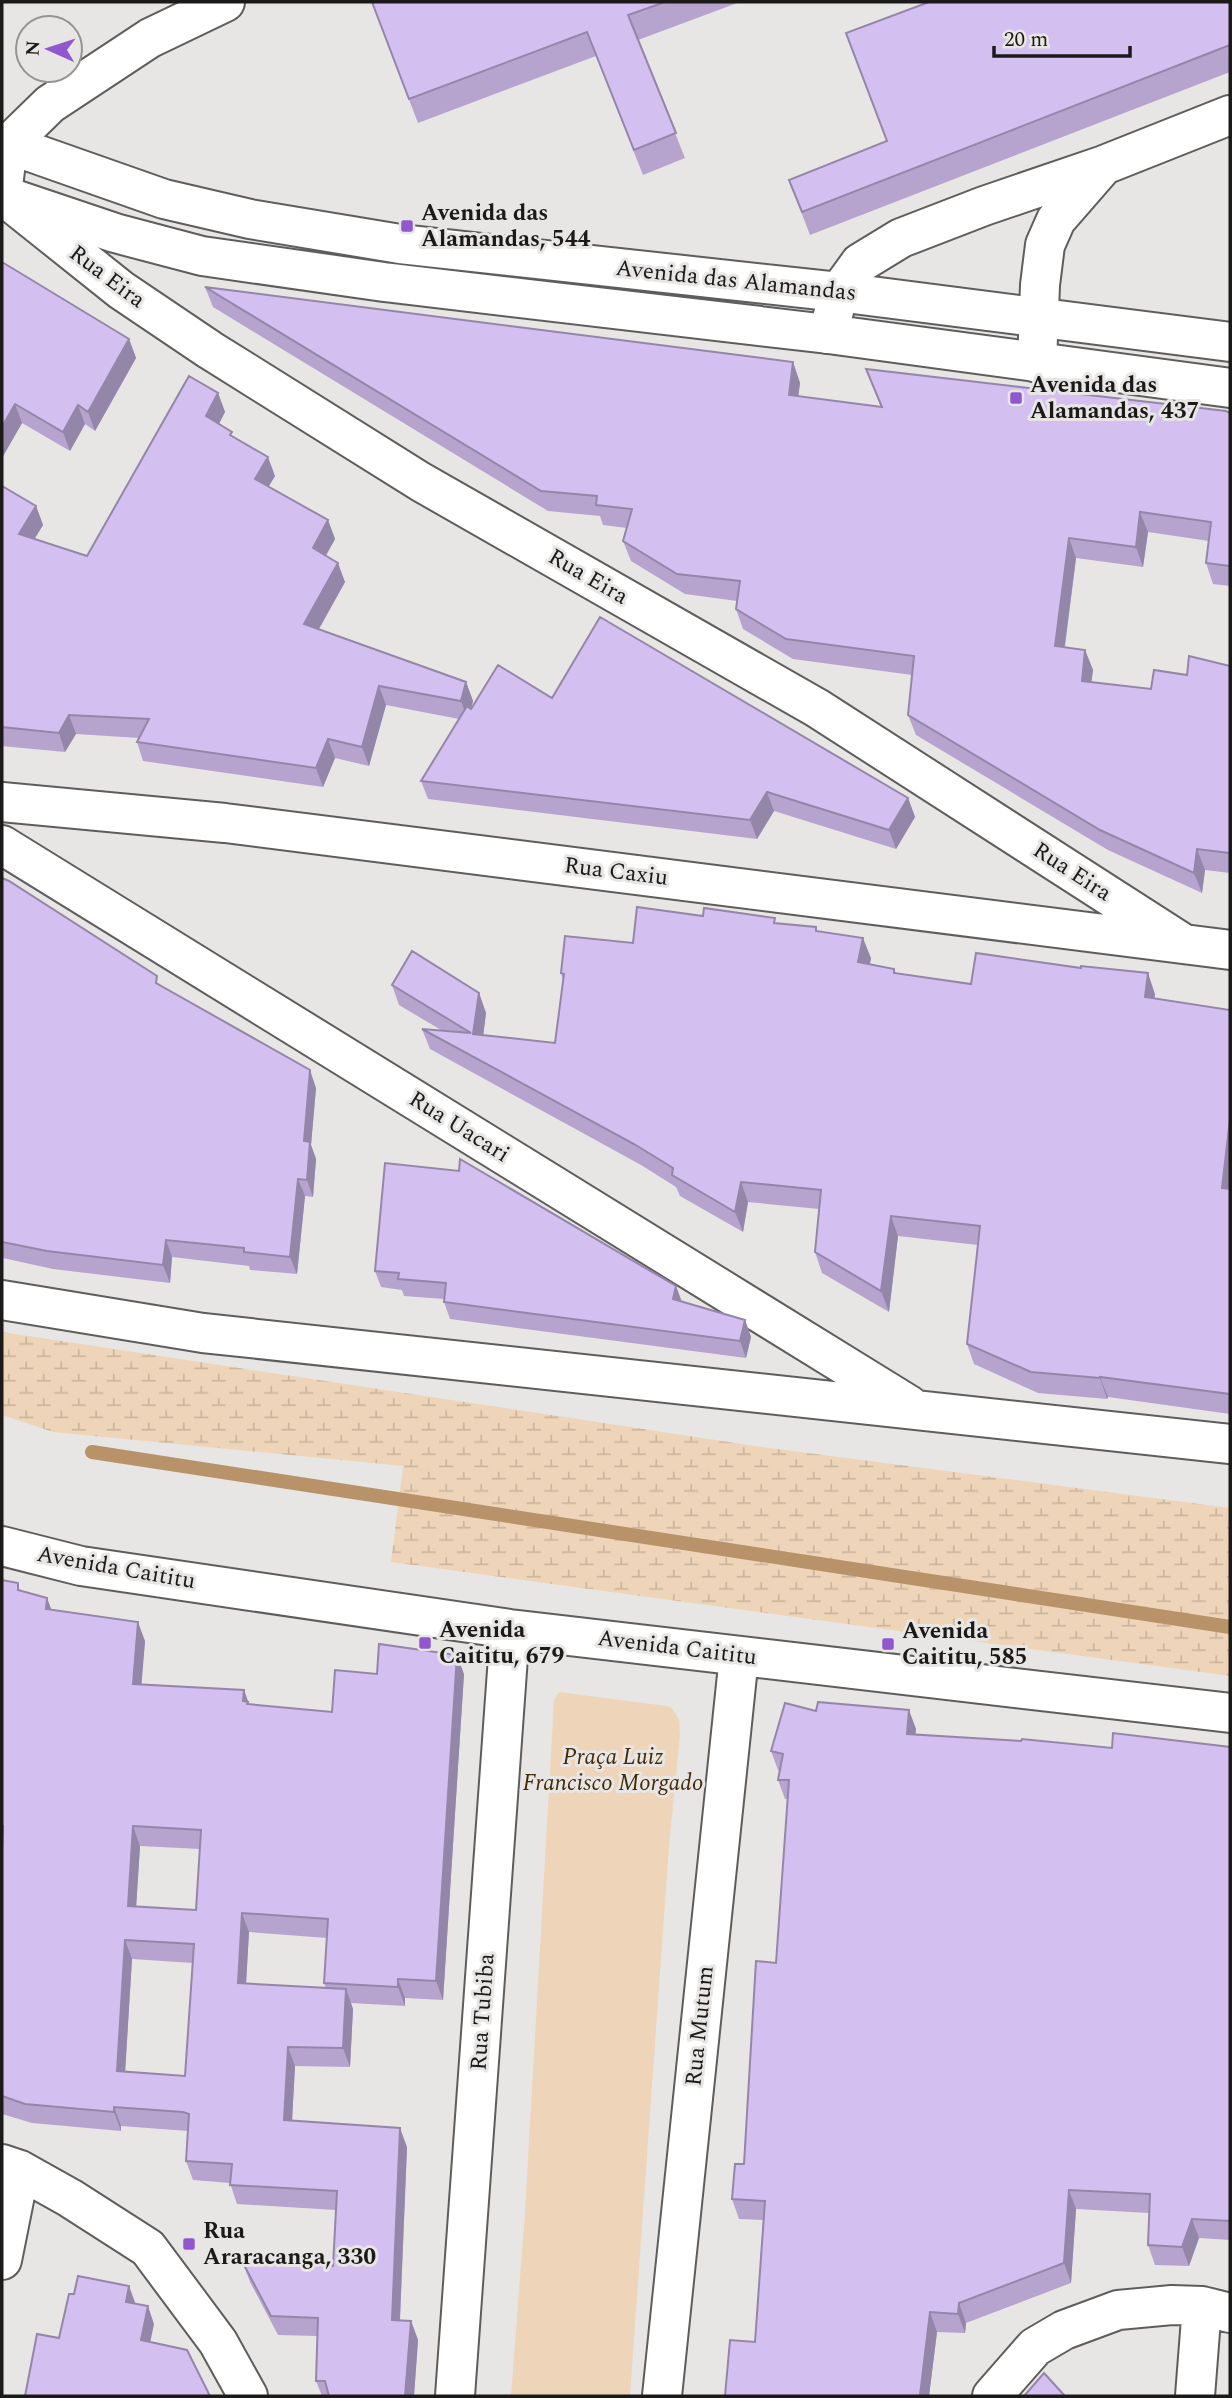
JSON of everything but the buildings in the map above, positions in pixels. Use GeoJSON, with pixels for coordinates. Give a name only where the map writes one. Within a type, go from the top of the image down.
{"type":"FeatureCollection","features":[{"type":"Feature","properties":{"kind":"street"},"geometry":{"type":"LineString","coordinates":[[2,195],[5,144],[50,104],[139,45],[225,2]]}},
{"type":"Feature","properties":{"kind":"street"},"geometry":{"type":"LineString","coordinates":[[828,334],[839,292],[860,263],[901,238],[1104,165],[1230,115]]}},
{"type":"Feature","properties":{"kind":"street","name":"Avenida das Alamandas"},"geometry":{"type":"LineString","coordinates":[[5,144],[164,199],[250,219],[400,244],[839,292],[1230,342]]}},
{"type":"Feature","properties":{"kind":"street"},"geometry":{"type":"LineString","coordinates":[[1037,363],[1040,285],[1045,245],[1056,220],[1104,165]]}},
{"type":"Feature","properties":{"kind":"street","name":"Avenida das Alamandas"},"geometry":{"type":"LineString","coordinates":[[2,195],[114,233],[202,256],[384,282],[828,334],[1230,388]]}},
{"type":"Feature","properties":{"kind":"street","name":"Rua Eira"},"geometry":{"type":"LineString","coordinates":[[2,195],[121,290],[210,350],[421,482],[817,708],[1184,944]]}},
{"type":"Feature","properties":{"kind":"street","name":"Rua Caxiu"},"geometry":{"type":"LineString","coordinates":[[2,802],[225,823],[1230,950]]}},
{"type":"Feature","properties":{"kind":"street","name":"Rua Uacari"},"geometry":{"type":"LineString","coordinates":[[2,845],[917,1410]]}},
{"type":"Feature","properties":{"kind":"street"},"geometry":{"type":"LineString","coordinates":[[2,1300],[202,1333],[1230,1444]]}},
{"type":"Feature","properties":{"kind":"street","name":"Avenida Caititu"},"geometry":{"type":"LineString","coordinates":[[2,1546],[81,1566],[510,1629],[1230,1713]]}},
{"type":"Feature","properties":{"kind":"street","name":"Rua Tubiba"},"geometry":{"type":"LineString","coordinates":[[455,2396],[510,1629]]}},
{"type":"Feature","properties":{"kind":"street","name":"Rua Mutum"},"geometry":{"type":"LineString","coordinates":[[662,2396],[738,1656]]}},
{"type":"Feature","properties":{"kind":"street"},"geometry":{"type":"LineString","coordinates":[[2,2260],[11,2167],[149,2248],[218,2342],[247,2396]]}},
{"type":"Feature","properties":{"kind":"street"},"geometry":{"type":"LineString","coordinates":[[992,2396],[1035,2347],[1064,2330],[1118,2310],[1171,2305],[1216,2309],[1195,2396]]}},
{"type":"Feature","properties":{"kind":"green space"},"geometry":{"type":"Polygon","coordinates":[[[2,1332],[762,1447],[1230,1508],[1230,1676],[391,1562],[403,1466],[53,1432],[2,1415],[2,1332]]]}},
{"type":"Feature","properties":{"kind":"green space","name":"Praça Luiz Francisco Morgado"},"geometry":{"type":"Polygon","coordinates":[[[559,1692],[667,1706],[672,1708],[679,1720],[680,1736],[669,1846],[630,2396],[511,2396],[525,2212],[554,1700],[559,1692]]]}},
{"type":"Feature","properties":{"kind":"waterway"},"geometry":{"type":"LineString","coordinates":[[92,1452],[1230,1627]]}},
{"type":"Feature","properties":{"kind":"place","name":"Avenida das Alamandas, 544"},"geometry":{"type":"Point","coordinates":[407,226]}},
{"type":"Feature","properties":{"kind":"place","name":"Avenida das Alamandas, 437"},"geometry":{"type":"Point","coordinates":[1016,398]}},
{"type":"Feature","properties":{"kind":"place","name":"Avenida Caititu, 679"},"geometry":{"type":"Point","coordinates":[425,1643]}},
{"type":"Feature","properties":{"kind":"place","name":"Avenida Caititu, 585"},"geometry":{"type":"Point","coordinates":[888,1644]}},
{"type":"Feature","properties":{"kind":"place","name":"Rua Araracanga, 330"},"geometry":{"type":"Point","coordinates":[189,2244]}}]}
